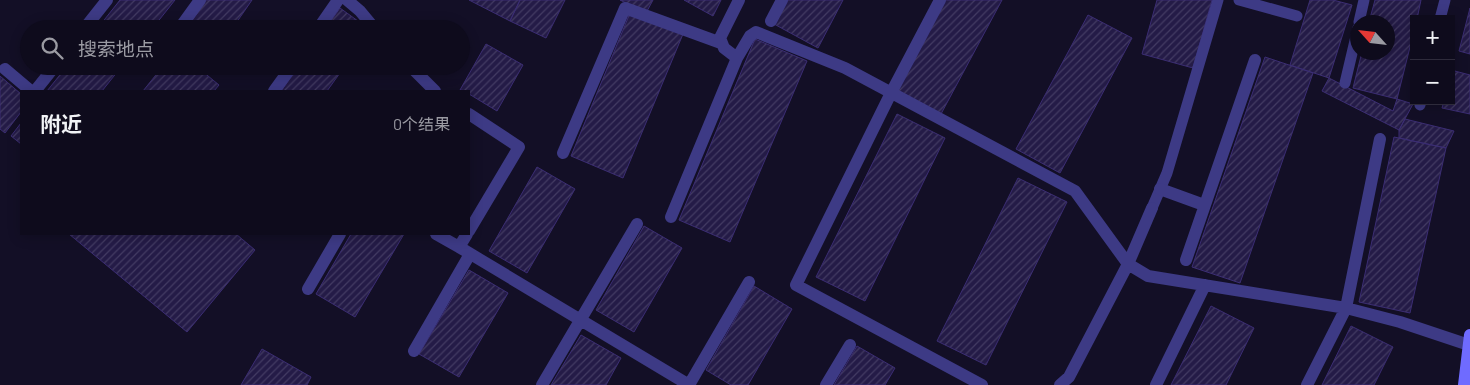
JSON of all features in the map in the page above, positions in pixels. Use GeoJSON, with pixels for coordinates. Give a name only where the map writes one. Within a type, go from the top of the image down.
{"type":"FeatureCollection","features":[{"type":"Feature","properties":{"kind":"street"},"geometry":{"type":"LineString","coordinates":[[91,20],[107,0]]}},
{"type":"Feature","properties":{"kind":"street"},"geometry":{"type":"LineString","coordinates":[[186,20],[200,0]]}},
{"type":"Feature","properties":{"kind":"street"},"geometry":{"type":"LineString","coordinates":[[324,20],[338,0]]}},
{"type":"Feature","properties":{"kind":"street"},"geometry":{"type":"LineString","coordinates":[[346,0],[368,20]]}},
{"type":"Feature","properties":{"kind":"street"},"geometry":{"type":"LineString","coordinates":[[737,58],[724,48],[720,38],[739,0]]}},
{"type":"Feature","properties":{"kind":"street"},"geometry":{"type":"LineString","coordinates":[[771,21],[782,0]]}},
{"type":"Feature","properties":{"kind":"street"},"geometry":{"type":"LineString","coordinates":[[940,0],[891,92],[796,285],[982,385]]}},
{"type":"Feature","properties":{"kind":"street"},"geometry":{"type":"LineString","coordinates":[[563,153],[625,8],[721,43]]}},
{"type":"Feature","properties":{"kind":"street"},"geometry":{"type":"LineString","coordinates":[[671,217],[737,58],[750,36],[756,32],[845,68],[1075,191],[1128,264],[1148,276],[1346,308],[1469,340],[1464,385]]}},
{"type":"Feature","properties":{"kind":"street"},"geometry":{"type":"LineString","coordinates":[[1186,260],[1255,60]]}},
{"type":"Feature","properties":{"kind":"street"},"geometry":{"type":"LineString","coordinates":[[5,69],[32,90]]}},
{"type":"Feature","properties":{"kind":"street"},"geometry":{"type":"LineString","coordinates":[[34,90],[46,75]]}},
{"type":"Feature","properties":{"kind":"street"},"geometry":{"type":"LineString","coordinates":[[275,90],[286,75]]}},
{"type":"Feature","properties":{"kind":"street"},"geometry":{"type":"LineString","coordinates":[[419,75],[433,90]]}},
{"type":"Feature","properties":{"kind":"street"},"geometry":{"type":"LineString","coordinates":[[470,115],[519,147],[470,229]]}},
{"type":"Feature","properties":{"kind":"street"},"geometry":{"type":"LineString","coordinates":[[1307,385],[1346,308],[1380,139]]}},
{"type":"Feature","properties":{"kind":"street"},"geometry":{"type":"LineString","coordinates":[[1160,189],[1204,206]]}},
{"type":"Feature","properties":{"kind":"street"},"geometry":{"type":"LineString","coordinates":[[1060,385],[1069,377],[1128,264],[1152,208]]}},
{"type":"Feature","properties":{"kind":"street"},"geometry":{"type":"LineString","coordinates":[[542,385],[636,224]]}},
{"type":"Feature","properties":{"kind":"street"},"geometry":{"type":"LineString","coordinates":[[308,289],[339,235]]}},
{"type":"Feature","properties":{"kind":"street"},"geometry":{"type":"LineString","coordinates":[[438,235],[686,384],[749,282]]}},
{"type":"Feature","properties":{"kind":"street"},"geometry":{"type":"LineString","coordinates":[[414,351],[465,250],[468,235]]}},
{"type":"Feature","properties":{"kind":"street"},"geometry":{"type":"LineString","coordinates":[[1156,385],[1205,285]]}},
{"type":"Feature","properties":{"kind":"street"},"geometry":{"type":"LineString","coordinates":[[826,385],[850,345]]}},
{"type":"Feature","properties":{"kind":"lane"},"geometry":{"type":"LineString","coordinates":[[1152,208],[1167,173],[1218,0]]}},
{"type":"Feature","properties":{"kind":"lane"},"geometry":{"type":"LineString","coordinates":[[1239,0],[1297,16]]}},
{"type":"Feature","properties":{"kind":"lane"},"geometry":{"type":"LineString","coordinates":[[1361,15],[1364,0]]}},
{"type":"Feature","properties":{"kind":"lane"},"geometry":{"type":"LineString","coordinates":[[1441,15],[1445,0]]}},
{"type":"Feature","properties":{"kind":"lane"},"geometry":{"type":"LineString","coordinates":[[1345,83],[1350,60]]}},
{"type":"Feature","properties":{"kind":"building"},"geometry":{"type":"Polygon","coordinates":[[[120,0],[175,0],[159,20],[104,20],[120,0]]]}},
{"type":"Feature","properties":{"kind":"building"},"geometry":{"type":"Polygon","coordinates":[[[206,0],[252,0],[238,20],[192,20],[206,0]]]}},
{"type":"Feature","properties":{"kind":"building"},"geometry":{"type":"Polygon","coordinates":[[[469,0],[520,0],[510,21],[469,0]]]}},
{"type":"Feature","properties":{"kind":"building"},"geometry":{"type":"Polygon","coordinates":[[[520,0],[565,0],[546,38],[510,21],[520,0]]]}},
{"type":"Feature","properties":{"kind":"building"},"geometry":{"type":"Polygon","coordinates":[[[620,0],[653,0],[646,13],[620,0]]]}},
{"type":"Feature","properties":{"kind":"building"},"geometry":{"type":"Polygon","coordinates":[[[684,0],[721,0],[713,16],[684,0]]]}},
{"type":"Feature","properties":{"kind":"building"},"geometry":{"type":"Polygon","coordinates":[[[787,0],[843,0],[818,48],[774,24],[787,0]]]}},
{"type":"Feature","properties":{"kind":"building"},"geometry":{"type":"Polygon","coordinates":[[[945,0],[1002,0],[941,114],[897,90],[945,0]]]}},
{"type":"Feature","properties":{"kind":"building"},"geometry":{"type":"Polygon","coordinates":[[[1157,0],[1212,0],[1193,68],[1142,54],[1157,0]]]}},
{"type":"Feature","properties":{"kind":"building"},"geometry":{"type":"Polygon","coordinates":[[[1310,0],[1333,0],[1352,5],[1329,78],[1290,65],[1310,0]]]}},
{"type":"Feature","properties":{"kind":"building"},"geometry":{"type":"Polygon","coordinates":[[[1375,0],[1421,0],[1418,15],[1410,15],[1410,47],[1397,99],[1353,88],[1360,60],[1395,60],[1395,15],[1371,15],[1375,0]]]}},
{"type":"Feature","properties":{"kind":"building"},"geometry":{"type":"Polygon","coordinates":[[[340,8],[357,20],[331,20],[340,8]]]}},
{"type":"Feature","properties":{"kind":"building"},"geometry":{"type":"Polygon","coordinates":[[[1470,8],[1470,54],[1459,51],[1470,8]]]}},
{"type":"Feature","properties":{"kind":"building"},"geometry":{"type":"Polygon","coordinates":[[[630,13],[683,34],[623,178],[571,156],[630,13]]]}},
{"type":"Feature","properties":{"kind":"building"},"geometry":{"type":"Polygon","coordinates":[[[1088,15],[1132,38],[1060,173],[1016,149],[1088,15]]]}},
{"type":"Feature","properties":{"kind":"building"},"geometry":{"type":"Polygon","coordinates":[[[755,39],[807,61],[730,242],[679,220],[755,39]]]}},
{"type":"Feature","properties":{"kind":"building"},"geometry":{"type":"Polygon","coordinates":[[[486,44],[523,65],[497,111],[470,95],[470,90],[460,90],[486,44]]]}},
{"type":"Feature","properties":{"kind":"building"},"geometry":{"type":"Polygon","coordinates":[[[1265,57],[1313,73],[1240,283],[1192,267],[1265,57]]]}},
{"type":"Feature","properties":{"kind":"building"},"geometry":{"type":"Polygon","coordinates":[[[1455,71],[1470,75],[1470,114],[1442,108],[1443,105],[1455,105],[1455,71]]]}},
{"type":"Feature","properties":{"kind":"building"},"geometry":{"type":"Polygon","coordinates":[[[60,75],[115,75],[103,90],[48,90],[60,75]]]}},
{"type":"Feature","properties":{"kind":"building"},"geometry":{"type":"Polygon","coordinates":[[[156,75],[207,75],[219,85],[215,90],[144,90],[156,75]]]}},
{"type":"Feature","properties":{"kind":"building"},"geometry":{"type":"Polygon","coordinates":[[[293,75],[339,75],[328,90],[282,90],[293,75]]]}},
{"type":"Feature","properties":{"kind":"building"},"geometry":{"type":"Polygon","coordinates":[[[0,76],[20,93],[20,113],[5,133],[0,129],[0,76]]]}},
{"type":"Feature","properties":{"kind":"building"},"geometry":{"type":"Polygon","coordinates":[[[1329,78],[1393,111],[1397,99],[1412,105],[1399,130],[1322,91],[1329,78]]]}},
{"type":"Feature","properties":{"kind":"building"},"geometry":{"type":"Polygon","coordinates":[[[897,114],[945,138],[865,301],[816,277],[897,114]]]}},
{"type":"Feature","properties":{"kind":"building"},"geometry":{"type":"Polygon","coordinates":[[[1405,119],[1454,131],[1446,148],[1399,138],[1399,130],[1405,119]]]}},
{"type":"Feature","properties":{"kind":"building"},"geometry":{"type":"Polygon","coordinates":[[[20,124],[20,143],[11,136],[20,124]]]}},
{"type":"Feature","properties":{"kind":"building"},"geometry":{"type":"Polygon","coordinates":[[[1394,137],[1446,148],[1410,313],[1359,302],[1394,137]]]}},
{"type":"Feature","properties":{"kind":"building"},"geometry":{"type":"Polygon","coordinates":[[[537,167],[575,189],[527,273],[489,251],[537,167]]]}},
{"type":"Feature","properties":{"kind":"building"},"geometry":{"type":"Polygon","coordinates":[[[1018,178],[1067,202],[986,365],[937,341],[1018,178]]]}},
{"type":"Feature","properties":{"kind":"building"},"geometry":{"type":"Polygon","coordinates":[[[644,226],[682,248],[634,332],[596,310],[644,226]]]}},
{"type":"Feature","properties":{"kind":"building"},"geometry":{"type":"Polygon","coordinates":[[[70,235],[237,235],[255,250],[187,332],[70,235]]]}},
{"type":"Feature","properties":{"kind":"building"},"geometry":{"type":"Polygon","coordinates":[[[350,235],[403,235],[355,317],[316,294],[350,235]]]}},
{"type":"Feature","properties":{"kind":"building"},"geometry":{"type":"Polygon","coordinates":[[[469,270],[508,293],[459,377],[419,354],[469,270]]]}},
{"type":"Feature","properties":{"kind":"building"},"geometry":{"type":"Polygon","coordinates":[[[754,286],[792,309],[748,385],[731,385],[706,370],[754,286]]]}},
{"type":"Feature","properties":{"kind":"building"},"geometry":{"type":"Polygon","coordinates":[[[1211,306],[1254,328],[1226,385],[1171,385],[1211,306]]]}},
{"type":"Feature","properties":{"kind":"building"},"geometry":{"type":"Polygon","coordinates":[[[1351,326],[1393,347],[1374,385],[1322,385],[1351,326]]]}},
{"type":"Feature","properties":{"kind":"building"},"geometry":{"type":"Polygon","coordinates":[[[581,335],[621,358],[606,385],[551,385],[581,335]]]}},
{"type":"Feature","properties":{"kind":"building"},"geometry":{"type":"Polygon","coordinates":[[[857,346],[895,368],[885,385],[834,385],[857,346]]]}},
{"type":"Feature","properties":{"kind":"building"},"geometry":{"type":"Polygon","coordinates":[[[262,349],[311,377],[307,385],[241,385],[262,349]]]}}]}
